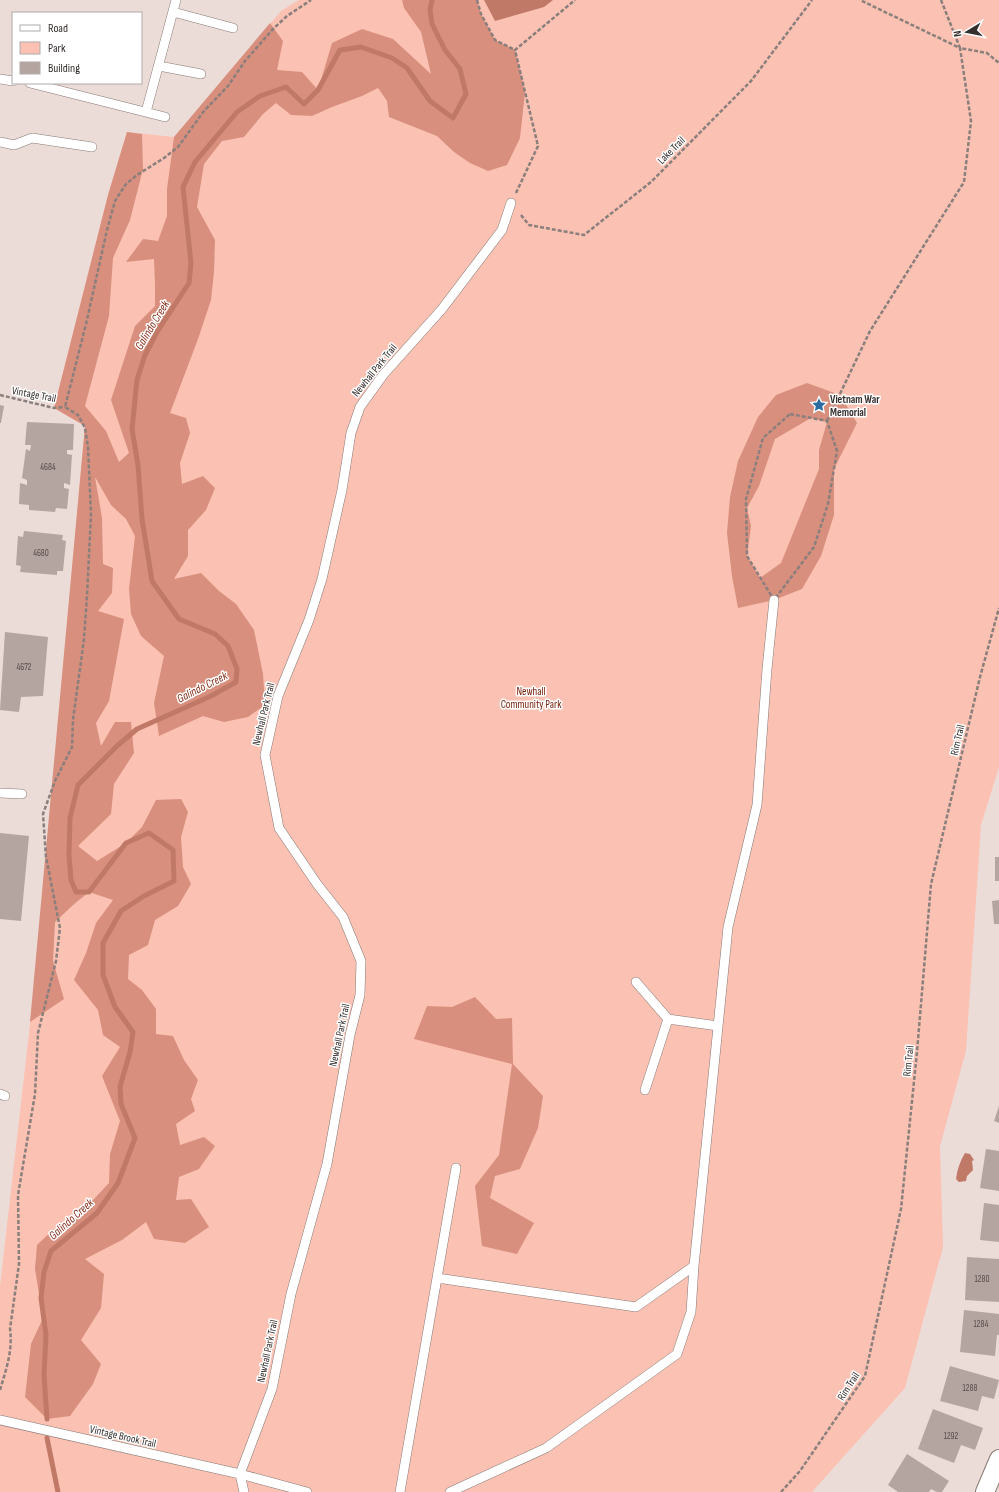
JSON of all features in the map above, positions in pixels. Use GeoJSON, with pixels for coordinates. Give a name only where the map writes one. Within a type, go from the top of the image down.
{"type":"FeatureCollection","features":[{"type":"Feature","properties":{"kind":"street"},"geometry":{"type":"LineString","coordinates":[[985,1492],[999,1460]]}},
{"type":"Feature","properties":{"kind":"lane"},"geometry":{"type":"LineString","coordinates":[[146,112],[176,0]]}},
{"type":"Feature","properties":{"kind":"lane"},"geometry":{"type":"LineString","coordinates":[[173,12],[232,28]]}},
{"type":"Feature","properties":{"kind":"lane"},"geometry":{"type":"LineString","coordinates":[[159,66],[201,74]]}},
{"type":"Feature","properties":{"kind":"lane"},"geometry":{"type":"LineString","coordinates":[[0,79],[12,81]]}},
{"type":"Feature","properties":{"kind":"lane"},"geometry":{"type":"LineString","coordinates":[[34,84],[165,117]]}},
{"type":"Feature","properties":{"kind":"lane"},"geometry":{"type":"LineString","coordinates":[[0,142],[14,145],[32,138],[92,147]]}},
{"type":"Feature","properties":{"kind":"lane","name":"Newhall Park Trail"},"geometry":{"type":"LineString","coordinates":[[240,1474],[272,1389],[291,1294],[327,1164],[350,1035],[360,995],[361,961],[343,917],[317,884],[279,828],[265,755],[276,703],[309,620],[322,579],[342,490],[351,433],[360,406],[383,375],[442,309],[502,230],[511,203]]}},
{"type":"Feature","properties":{"kind":"lane"},"geometry":{"type":"LineString","coordinates":[[450,1492],[546,1448],[677,1354],[691,1312],[694,1266],[728,926],[757,805],[767,669],[774,600]]}},
{"type":"Feature","properties":{"kind":"lane"},"geometry":{"type":"LineString","coordinates":[[0,793],[22,794]]}},
{"type":"Feature","properties":{"kind":"lane"},"geometry":{"type":"LineString","coordinates":[[636,982],[668,1019],[718,1026]]}},
{"type":"Feature","properties":{"kind":"lane"},"geometry":{"type":"LineString","coordinates":[[645,1090],[668,1019]]}},
{"type":"Feature","properties":{"kind":"lane"},"geometry":{"type":"LineString","coordinates":[[400,1492],[456,1168]]}},
{"type":"Feature","properties":{"kind":"lane"},"geometry":{"type":"LineString","coordinates":[[437,1278],[636,1307],[694,1266]]}},
{"type":"Feature","properties":{"kind":"lane","name":"Vintage Brook Trail"},"geometry":{"type":"LineString","coordinates":[[0,1420],[240,1474],[307,1492]]}},
{"type":"Feature","properties":{"kind":"lane"},"geometry":{"type":"LineString","coordinates":[[240,1474],[244,1492]]}},
{"type":"Feature","properties":{"kind":"path"},"geometry":{"type":"LineString","coordinates":[[0,1390],[10,1355],[12,1338],[10,1329],[19,1264],[18,1195],[35,1094],[38,1033],[53,973],[60,928],[46,857],[43,814],[55,781],[72,747],[73,720],[84,639],[88,589],[91,514],[88,447],[85,428],[78,415],[65,407],[86,324],[114,201],[126,184],[178,147],[204,111],[228,86],[245,61],[274,28],[287,16],[312,0]]}},
{"type":"Feature","properties":{"kind":"path"},"geometry":{"type":"LineString","coordinates":[[477,0],[481,14],[496,40],[515,50],[538,146],[511,203]]}},
{"type":"Feature","properties":{"kind":"path"},"geometry":{"type":"LineString","coordinates":[[515,50],[575,0]]}},
{"type":"Feature","properties":{"kind":"path","name":"Lake Trail"},"geometry":{"type":"LineString","coordinates":[[511,203],[529,225],[584,235],[651,182],[752,81],[812,0]]}},
{"type":"Feature","properties":{"kind":"path"},"geometry":{"type":"LineString","coordinates":[[860,0],[960,48],[987,53],[999,63]]}},
{"type":"Feature","properties":{"kind":"path"},"geometry":{"type":"LineString","coordinates":[[827,421],[790,414],[763,438],[746,499],[747,556],[774,600],[814,547],[828,504],[836,451],[827,421],[870,331],[964,182],[971,121],[960,48],[941,0]]}},
{"type":"Feature","properties":{"kind":"path","name":"Vintage Trail"},"geometry":{"type":"LineString","coordinates":[[0,395],[54,408],[65,407]]}},
{"type":"Feature","properties":{"kind":"path","name":"Rim Trail"},"geometry":{"type":"LineString","coordinates":[[781,1492],[800,1471],[865,1376],[901,1209],[917,1052],[931,884],[980,677],[999,608]]}},
{"type":"Feature","properties":{"kind":"green space","name":"Newhall Community Park"},"geometry":{"type":"Polygon","coordinates":[[[299,0],[999,0],[999,767],[981,825],[966,1051],[940,1146],[943,1247],[905,1388],[812,1492],[0,1492],[0,1286],[35,981],[85,426],[54,408],[108,195],[127,132],[174,137],[281,11],[299,0]]]}},
{"type":"Feature","properties":{"kind":"shaded area"},"geometry":{"type":"Polygon","coordinates":[[[402,0],[477,0],[481,14],[495,40],[515,50],[525,92],[520,138],[507,165],[488,171],[470,163],[454,152],[437,136],[389,117],[387,101],[378,88],[312,116],[291,115],[276,103],[263,114],[244,137],[222,141],[204,164],[197,207],[215,240],[211,300],[170,413],[186,418],[190,433],[180,463],[182,484],[203,476],[215,488],[206,510],[188,530],[188,556],[174,579],[201,573],[219,591],[236,604],[254,630],[263,674],[265,705],[248,717],[224,722],[203,716],[159,736],[154,703],[164,656],[141,636],[131,614],[129,589],[135,536],[126,519],[111,505],[95,477],[102,518],[103,564],[113,568],[112,593],[98,611],[124,619],[109,701],[96,723],[101,746],[115,722],[131,722],[134,753],[114,784],[111,814],[78,846],[97,861],[126,843],[142,827],[156,800],[181,799],[188,812],[181,837],[183,867],[191,884],[178,906],[155,920],[148,945],[129,955],[128,979],[142,990],[156,1009],[156,1034],[173,1036],[184,1060],[198,1080],[191,1099],[195,1111],[176,1124],[180,1145],[204,1137],[215,1146],[199,1169],[179,1177],[176,1200],[191,1199],[209,1227],[185,1243],[154,1239],[146,1222],[122,1240],[85,1259],[104,1274],[101,1308],[81,1340],[101,1364],[93,1384],[70,1416],[47,1419],[25,1397],[31,1344],[43,1318],[35,1269],[37,1245],[53,1230],[80,1214],[109,1183],[110,1154],[120,1121],[102,1076],[120,1047],[103,1035],[98,1010],[74,980],[86,953],[96,923],[113,900],[89,892],[55,922],[53,961],[64,999],[30,1022],[85,426],[54,408],[108,195],[127,132],[142,134],[143,169],[130,220],[113,258],[109,316],[85,406],[106,431],[119,462],[129,453],[111,400],[135,326],[155,306],[154,259],[126,262],[143,239],[158,241],[167,216],[167,189],[174,137],[270,23],[283,41],[277,70],[302,72],[318,90],[332,43],[362,29],[393,39],[431,74],[421,32],[404,8],[402,0]]]}},
{"type":"Feature","properties":{"kind":"shaded area"},"geometry":{"type":"Polygon","coordinates":[[[484,0],[553,0],[544,7],[495,21],[484,0]]]}},
{"type":"Feature","properties":{"kind":"shaded area"},"geometry":{"type":"Polygon","coordinates":[[[807,383],[840,395],[857,423],[834,469],[834,515],[821,556],[802,589],[774,600],[738,608],[732,576],[727,533],[730,497],[738,461],[758,417],[776,395],[807,383]],[[811,418],[775,439],[759,486],[747,508],[751,526],[747,556],[760,578],[781,563],[819,469],[819,450],[827,422],[811,418]]]}},
{"type":"Feature","properties":{"kind":"shaded area"},"geometry":{"type":"Polygon","coordinates":[[[475,997],[496,1019],[512,1018],[513,1064],[543,1096],[538,1128],[520,1169],[495,1176],[490,1198],[534,1223],[517,1254],[482,1246],[475,1186],[499,1155],[512,1064],[414,1039],[427,1006],[452,1007],[475,997]]]}},
{"type":"Feature","properties":{"kind":"shaded area"},"geometry":{"type":"Polygon","coordinates":[[[965,1153],[970,1154],[974,1160],[972,1161],[973,1170],[967,1176],[966,1181],[959,1182],[956,1179],[957,1172],[965,1153]]]}},
{"type":"Feature","properties":{"kind":"building"},"geometry":{"type":"Polygon","coordinates":[[[0,405],[4,406],[1,423],[0,423],[0,405]]]}},
{"type":"Feature","properties":{"kind":"building"},"geometry":{"type":"Polygon","coordinates":[[[27,422],[74,424],[73,450],[67,450],[67,454],[72,455],[70,485],[64,483],[64,488],[69,489],[67,509],[56,508],[55,512],[29,510],[29,505],[19,504],[20,483],[27,485],[27,480],[22,478],[26,449],[30,451],[31,445],[25,445],[27,422]]]}},
{"type":"Feature","properties":{"kind":"building"},"geometry":{"type":"Polygon","coordinates":[[[24,531],[63,535],[62,540],[66,541],[63,571],[57,571],[57,575],[20,572],[21,566],[16,565],[18,536],[23,537],[24,531]]]}},
{"type":"Feature","properties":{"kind":"building"},"geometry":{"type":"Polygon","coordinates":[[[5,632],[48,637],[43,696],[21,697],[19,712],[0,710],[5,632]]]}},
{"type":"Feature","properties":{"kind":"building"},"geometry":{"type":"Polygon","coordinates":[[[0,833],[29,836],[21,921],[0,919],[0,833]]]}},
{"type":"Feature","properties":{"kind":"building"},"geometry":{"type":"Polygon","coordinates":[[[995,857],[999,857],[999,881],[995,881],[995,857]]]}},
{"type":"Feature","properties":{"kind":"building"},"geometry":{"type":"Polygon","coordinates":[[[999,900],[999,924],[994,924],[992,901],[999,900]]]}},
{"type":"Feature","properties":{"kind":"building"},"geometry":{"type":"Polygon","coordinates":[[[999,1106],[999,1123],[994,1121],[999,1106]]]}},
{"type":"Feature","properties":{"kind":"building"},"geometry":{"type":"Polygon","coordinates":[[[986,1149],[999,1151],[999,1191],[980,1188],[986,1149]]]}},
{"type":"Feature","properties":{"kind":"building"},"geometry":{"type":"Polygon","coordinates":[[[984,1203],[999,1205],[999,1242],[980,1240],[984,1203]]]}},
{"type":"Feature","properties":{"kind":"building"},"geometry":{"type":"Polygon","coordinates":[[[967,1257],[999,1259],[999,1302],[965,1300],[967,1257]]]}},
{"type":"Feature","properties":{"kind":"building"},"geometry":{"type":"Polygon","coordinates":[[[964,1310],[999,1314],[999,1335],[997,1335],[995,1356],[960,1352],[964,1310]]]}},
{"type":"Feature","properties":{"kind":"building"},"geometry":{"type":"Polygon","coordinates":[[[950,1366],[999,1380],[994,1399],[982,1396],[978,1411],[940,1401],[950,1366]]]}},
{"type":"Feature","properties":{"kind":"building"},"geometry":{"type":"Polygon","coordinates":[[[933,1409],[983,1428],[975,1450],[961,1445],[954,1463],[918,1449],[933,1409]]]}},
{"type":"Feature","properties":{"kind":"building"},"geometry":{"type":"Polygon","coordinates":[[[907,1454],[949,1481],[942,1492],[937,1492],[931,1489],[929,1492],[898,1492],[888,1485],[907,1454]]]}},
{"type":"Feature","properties":{"kind":"waterway","name":"Galindo Creek"},"geometry":{"type":"LineString","coordinates":[[47,1419],[44,1375],[46,1335],[41,1298],[44,1272],[51,1251],[97,1213],[118,1183],[135,1138],[121,1104],[120,1087],[130,1052],[133,1032],[115,1007],[103,975],[103,943],[121,911],[144,896],[174,881],[173,850],[149,833],[126,843],[89,892],[76,892],[71,880],[69,855],[70,818],[78,785],[118,745],[137,729],[211,696],[236,682],[237,669],[228,646],[215,634],[179,619],[152,581],[142,519],[138,465],[132,429],[137,380],[145,355],[157,332],[189,283],[191,263],[183,187],[195,162],[237,112],[260,96],[286,87],[304,104],[318,90],[340,50],[361,47],[392,58],[407,68],[430,101],[453,118],[466,94],[460,69],[445,50],[432,24],[430,10],[432,0]]}},
{"type":"Feature","properties":{"kind":"waterway","name":"Galindo Creek"},"geometry":{"type":"LineString","coordinates":[[47,1438],[58,1492]]}},
{"type":"Feature","properties":{"kind":"place","name":"Vietnam War Memorial"},"geometry":{"type":"Point","coordinates":[819,405]}}]}
